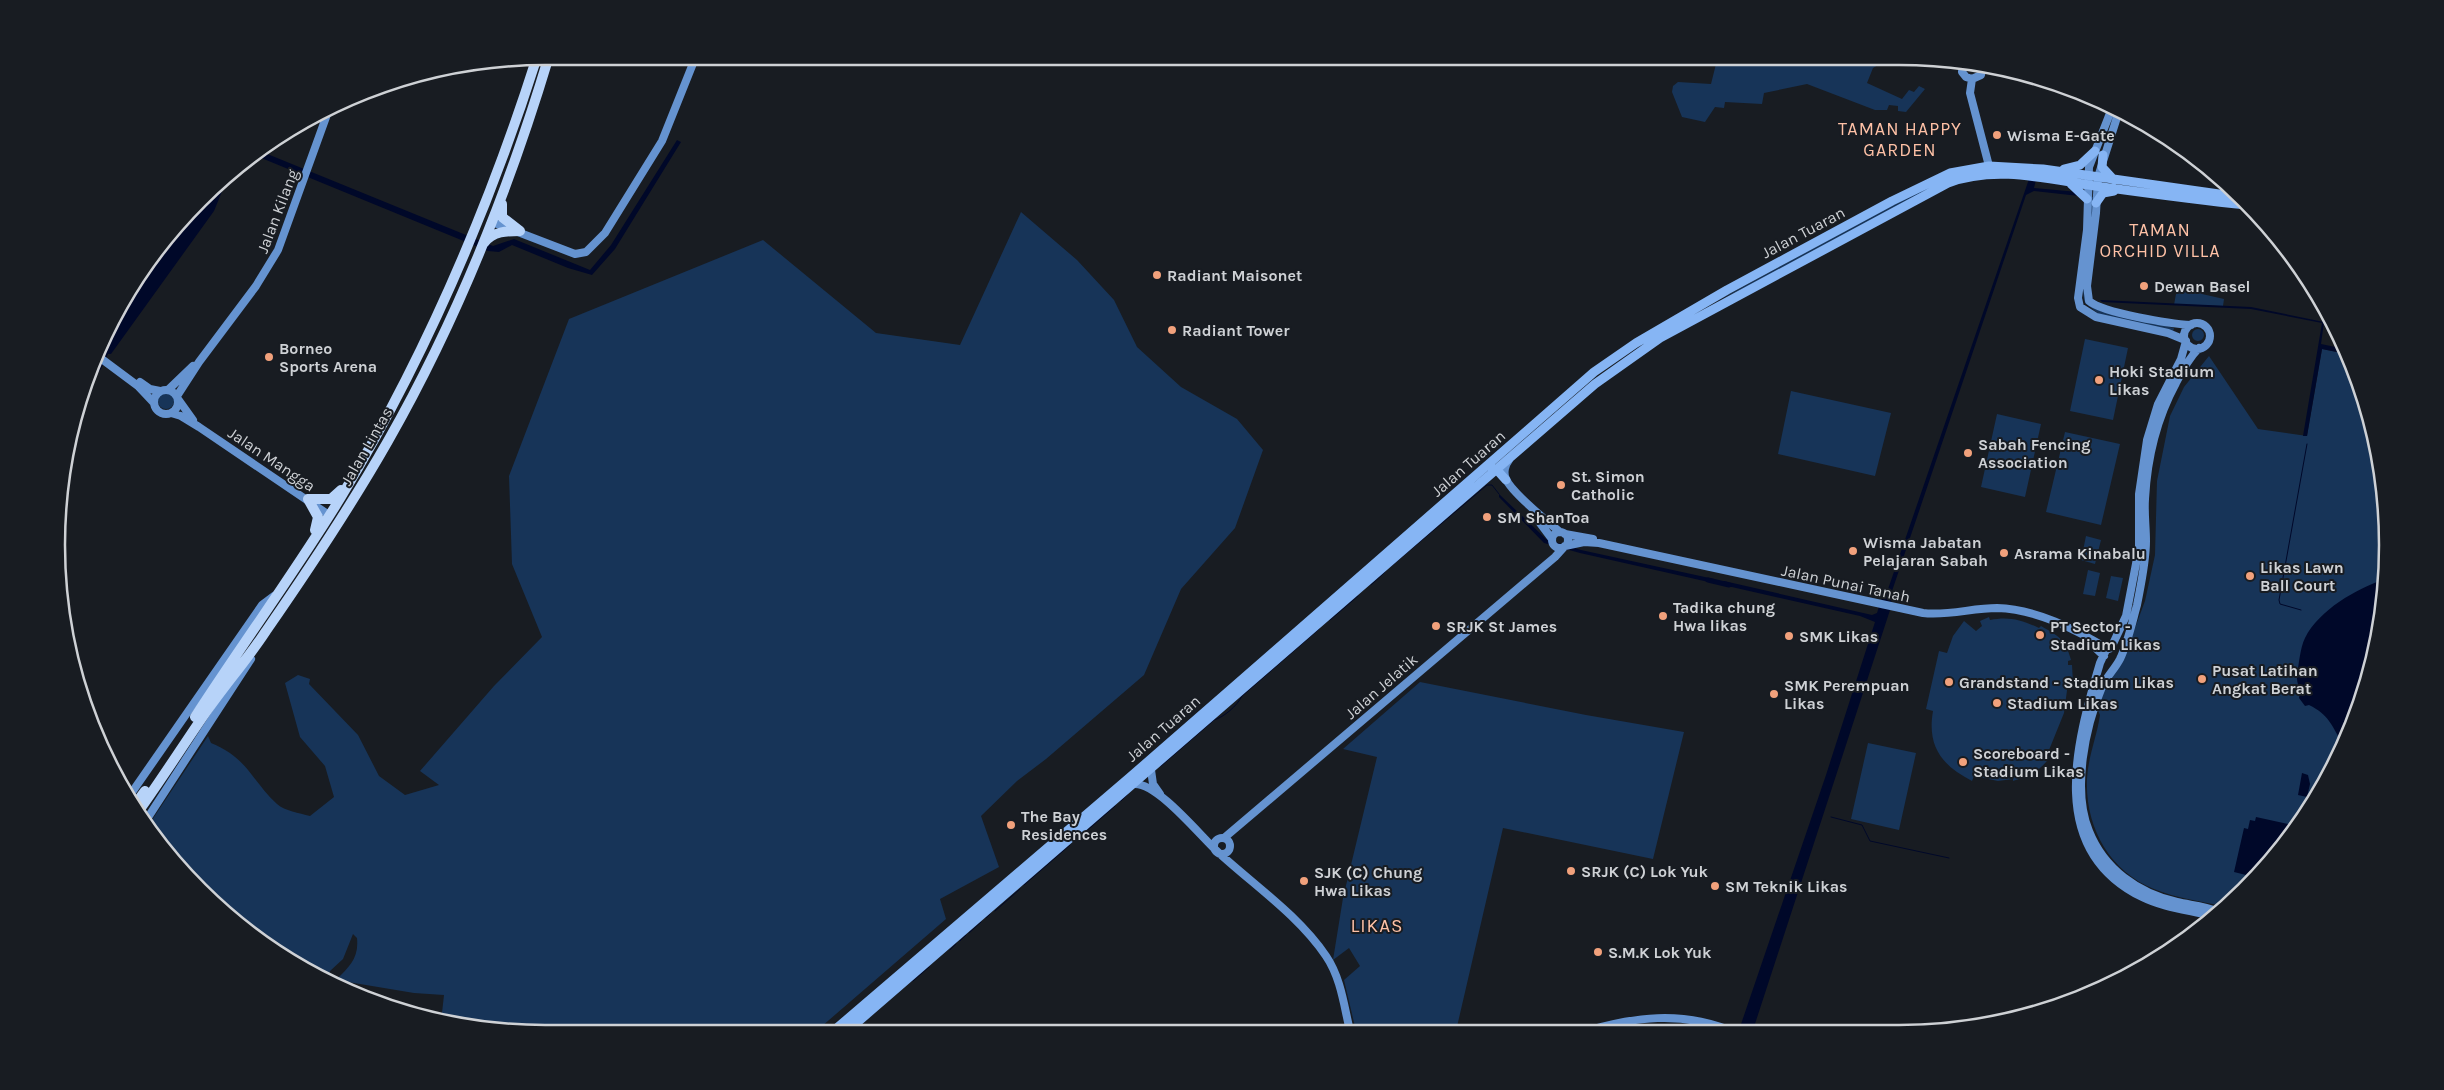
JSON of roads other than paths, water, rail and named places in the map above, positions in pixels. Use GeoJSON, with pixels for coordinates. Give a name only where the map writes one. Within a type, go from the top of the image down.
{"type":"FeatureCollection","features":[{"type":"Feature","properties":{"kind":"highway","name":"Jalan Lintas"},"geometry":{"type":"LineString","coordinates":[[138,800],[310,545],[350,480],[442,306],[505,154],[534,65]]}},
{"type":"Feature","properties":{"kind":"highway","name":"Jalan Lintas"},"geometry":{"type":"LineString","coordinates":[[142,806],[205,714],[266,633],[366,477],[404,412],[483,245],[547,65]]}},
{"type":"Feature","properties":{"kind":"highway"},"geometry":{"type":"LineString","coordinates":[[508,179],[500,214],[504,220],[520,231]]}},
{"type":"Feature","properties":{"kind":"highway"},"geometry":{"type":"LineString","coordinates":[[485,204],[486,213],[492,222]]}},
{"type":"Feature","properties":{"kind":"highway"},"geometry":{"type":"LineString","coordinates":[[483,245],[494,235],[520,231]]}},
{"type":"Feature","properties":{"kind":"highway"},"geometry":{"type":"LineString","coordinates":[[329,514],[335,514],[343,509],[366,477]]}},
{"type":"Feature","properties":{"kind":"highway"},"geometry":{"type":"LineString","coordinates":[[310,545],[310,539],[318,522],[308,499],[332,499],[350,480]]}},
{"type":"Feature","properties":{"kind":"main road"},"geometry":{"type":"LineString","coordinates":[[2043,169],[2073,168],[2099,153],[2102,167],[2114,180]]}},
{"type":"Feature","properties":{"kind":"main road","name":"Jalan Tuaran"},"geometry":{"type":"LineString","coordinates":[[845,1025],[936,950],[1132,781],[1293,635],[1594,372],[1636,343],[1716,296],[1938,178],[1964,170],[1989,166],[2043,169],[2142,192],[2235,204]]}},
{"type":"Feature","properties":{"kind":"main road"},"geometry":{"type":"LineString","coordinates":[[1967,176],[1989,166]]}},
{"type":"Feature","properties":{"kind":"main road","name":"Jalan Tuaran"},"geometry":{"type":"LineString","coordinates":[[1151,770],[1595,384],[1624,361],[1660,338],[1948,183],[1967,176],[1988,173],[2064,182],[2114,180],[2227,195]]}},
{"type":"Feature","properties":{"kind":"main road"},"geometry":{"type":"LineString","coordinates":[[2064,182],[2076,186],[2087,198]]}},
{"type":"Feature","properties":{"kind":"main road"},"geometry":{"type":"LineString","coordinates":[[2096,203],[2106,191],[2142,192]]}},
{"type":"Feature","properties":{"kind":"main road"},"geometry":{"type":"LineString","coordinates":[[1716,296],[1714,300],[1717,302],[1741,290],[1746,293]]}},
{"type":"Feature","properties":{"kind":"main road"},"geometry":{"type":"LineString","coordinates":[[1450,499],[1488,470],[1497,470],[1506,480]]}},
{"type":"Feature","properties":{"kind":"main road"},"geometry":{"type":"LineString","coordinates":[[1293,635],[1300,635],[1320,623]]}},
{"type":"Feature","properties":{"kind":"main road"},"geometry":{"type":"LineString","coordinates":[[1132,781],[1144,769],[1151,770]]}},
{"type":"Feature","properties":{"kind":"main road","name":"Jalan Tuaran"},"geometry":{"type":"LineString","coordinates":[[859,1025],[936,950]]}},
{"type":"Feature","properties":{"kind":"street"},"geometry":{"type":"LineString","coordinates":[[492,222],[520,231],[575,254],[586,252],[595,245],[605,233],[662,141],[692,65]]}},
{"type":"Feature","properties":{"kind":"street"},"geometry":{"type":"LineString","coordinates":[[1963,69],[1964,74],[1972,79]]}},
{"type":"Feature","properties":{"kind":"street"},"geometry":{"type":"LineString","coordinates":[[1972,79],[1981,75],[1982,72]]}},
{"type":"Feature","properties":{"kind":"street"},"geometry":{"type":"LineString","coordinates":[[1972,79],[1970,94],[1989,166]]}},
{"type":"Feature","properties":{"kind":"street"},"geometry":{"type":"LineString","coordinates":[[2110,115],[2087,198],[2087,230],[2078,298],[2080,307],[2096,317],[2168,333],[2186,340],[2193,348],[2199,348]]}},
{"type":"Feature","properties":{"kind":"street"},"geometry":{"type":"LineString","coordinates":[[2099,153],[2116,117]]}},
{"type":"Feature","properties":{"kind":"street","name":"Jalan Kilang"},"geometry":{"type":"LineString","coordinates":[[178,398],[198,362],[268,269],[278,250],[326,119]]}},
{"type":"Feature","properties":{"kind":"street"},"geometry":{"type":"LineString","coordinates":[[2092,181],[2096,203],[2087,286],[2089,301],[2107,309],[2171,324],[2199,324],[2209,331],[2208,343],[2199,348],[2189,361],[2172,391],[2156,433],[2145,497],[2146,554],[2135,611],[2119,660],[2106,678],[2098,698],[2085,753],[2081,804],[2090,834],[2111,866],[2134,886],[2160,897],[2211,909]]}},
{"type":"Feature","properties":{"kind":"street"},"geometry":{"type":"LineString","coordinates":[[2191,325],[2186,331],[2186,340],[2181,359],[2158,404],[2147,440],[2139,494],[2138,557],[2126,616],[2107,652],[2090,697],[2077,759],[2075,802],[2084,836],[2101,864],[2113,878],[2126,888],[2158,904],[2205,914]]}},
{"type":"Feature","properties":{"kind":"street","name":"Jalan Mangga"},"geometry":{"type":"LineString","coordinates":[[103,358],[142,384],[178,398],[199,427]]}},
{"type":"Feature","properties":{"kind":"street","name":"Jalan Kilang"},"geometry":{"type":"LineString","coordinates":[[164,391],[198,362]]}},
{"type":"Feature","properties":{"kind":"street","name":"Jalan Mangga"},"geometry":{"type":"LineString","coordinates":[[113,365],[138,386],[160,412],[181,416],[329,514]]}},
{"type":"Feature","properties":{"kind":"street"},"geometry":{"type":"LineString","coordinates":[[154,403],[156,396],[164,391]]}},
{"type":"Feature","properties":{"kind":"street"},"geometry":{"type":"LineString","coordinates":[[171,413],[176,409],[178,398]]}},
{"type":"Feature","properties":{"kind":"street"},"geometry":{"type":"LineString","coordinates":[[1509,460],[1505,470],[1506,480],[1542,518],[1562,533],[1568,540],[1565,546]]}},
{"type":"Feature","properties":{"kind":"street"},"geometry":{"type":"LineString","coordinates":[[1486,479],[1494,477],[1504,482],[1536,518],[1557,547],[1584,542],[1599,543]]}},
{"type":"Feature","properties":{"kind":"street"},"geometry":{"type":"LineString","coordinates":[[1552,541],[1554,535],[1562,533],[1594,540],[1599,543]]}},
{"type":"Feature","properties":{"kind":"street","name":"Jalan Jelatik"},"geometry":{"type":"LineString","coordinates":[[1540,568],[1549,555],[1552,541]]}},
{"type":"Feature","properties":{"kind":"street","name":"Jalan Punai Tanah"},"geometry":{"type":"LineString","coordinates":[[1599,543],[1896,608],[1940,614],[1990,609],[2017,610],[2052,621],[2085,637],[2107,652]]}},
{"type":"Feature","properties":{"kind":"street","name":"Jalan Jelatik"},"geometry":{"type":"LineString","coordinates":[[1216,851],[1214,845],[1226,842],[1240,825],[1565,546]]}},
{"type":"Feature","properties":{"kind":"street"},"geometry":{"type":"LineString","coordinates":[[133,791],[262,605],[277,593]]}},
{"type":"Feature","properties":{"kind":"street"},"geometry":{"type":"LineString","coordinates":[[149,816],[239,678],[266,633]]}},
{"type":"Feature","properties":{"kind":"street"},"geometry":{"type":"LineString","coordinates":[[2107,652],[2118,650],[2119,660]]}},
{"type":"Feature","properties":{"kind":"street"},"geometry":{"type":"LineString","coordinates":[[2107,652],[2108,664],[2119,660]]}},
{"type":"Feature","properties":{"kind":"street"},"geometry":{"type":"LineString","coordinates":[[1151,770],[1153,784],[1164,799]]}},
{"type":"Feature","properties":{"kind":"street"},"geometry":{"type":"LineString","coordinates":[[1132,781],[1143,785],[1164,799],[1216,851],[1304,928],[1326,956],[1338,982],[1349,1025]]}},
{"type":"Feature","properties":{"kind":"street"},"geometry":{"type":"LineString","coordinates":[[1196,829],[1226,842],[1236,867]]}},
{"type":"Feature","properties":{"kind":"street"},"geometry":{"type":"LineString","coordinates":[[1216,851],[1225,852],[1226,842]]}},
{"type":"Feature","properties":{"kind":"street"},"geometry":{"type":"LineString","coordinates":[[1607,1025],[1621,1021],[1654,1017],[1684,1018],[1710,1025]]}},
{"type":"Feature","properties":{"kind":"waterway"},"geometry":{"type":"LineString","coordinates":[[2301,610],[2280,604],[2279,600],[2307,444]]}},
{"type":"Feature","properties":{"kind":"waterway"},"geometry":{"type":"LineString","coordinates":[[1390,567],[1487,485],[1492,485],[1499,494]]}},
{"type":"Feature","properties":{"kind":"waterway"},"geometry":{"type":"LineString","coordinates":[[1371,585],[1385,572]]}},
{"type":"Feature","properties":{"kind":"waterway"},"geometry":{"type":"LineString","coordinates":[[1708,580],[1729,585]]}},
{"type":"Feature","properties":{"kind":"waterway"},"geometry":{"type":"LineString","coordinates":[[1330,620],[1358,596]]}},
{"type":"Feature","properties":{"kind":"waterway"},"geometry":{"type":"LineString","coordinates":[[1161,766],[1214,720],[1230,711],[1242,696],[1319,629]]}},
{"type":"Feature","properties":{"kind":"waterway"},"geometry":{"type":"LineString","coordinates":[[1121,801],[1128,794]]}},
{"type":"Feature","properties":{"kind":"waterway"},"geometry":{"type":"LineString","coordinates":[[1075,841],[1115,806]]}},
{"type":"Feature","properties":{"kind":"waterway"},"geometry":{"type":"LineString","coordinates":[[1831,817],[1862,825],[1870,841],[1949,858]]}},
{"type":"Feature","properties":{"kind":"waterway"},"geometry":{"type":"LineString","coordinates":[[1024,885],[1070,845]]}},
{"type":"Feature","properties":{"kind":"waterway"},"geometry":{"type":"LineString","coordinates":[[995,911],[1020,889]]}},
{"type":"Feature","properties":{"kind":"waterway"},"geometry":{"type":"LineString","coordinates":[[986,918],[990,914]]}},
{"type":"Feature","properties":{"kind":"waterway"},"geometry":{"type":"LineString","coordinates":[[969,933],[981,922]]}},
{"type":"Feature","properties":{"kind":"waterway"},"geometry":{"type":"LineString","coordinates":[[960,941],[966,935]]}},
{"type":"Feature","properties":{"kind":"waterway"},"geometry":{"type":"LineString","coordinates":[[950,950],[956,944]]}},
{"type":"Feature","properties":{"kind":"waterway"},"geometry":{"type":"LineString","coordinates":[[913,981],[929,967]]}},
{"type":"Feature","properties":{"kind":"place","name":"Wisma E-Gate"},"geometry":{"type":"Point","coordinates":[1997,135]}},
{"type":"Feature","properties":{"kind":"place","name":"Radiant Maisonet"},"geometry":{"type":"Point","coordinates":[1157,275]}},
{"type":"Feature","properties":{"kind":"place","name":"Dewan Basel"},"geometry":{"type":"Point","coordinates":[2144,286]}},
{"type":"Feature","properties":{"kind":"place","name":"Radiant Tower"},"geometry":{"type":"Point","coordinates":[1172,330]}},
{"type":"Feature","properties":{"kind":"place","name":"Borneo Sports Arena"},"geometry":{"type":"Point","coordinates":[269,357]}},
{"type":"Feature","properties":{"kind":"place","name":"Hoki Stadium Likas"},"geometry":{"type":"Point","coordinates":[2099,380]}},
{"type":"Feature","properties":{"kind":"place","name":"Sabah Fencing Association"},"geometry":{"type":"Point","coordinates":[1968,453]}},
{"type":"Feature","properties":{"kind":"place","name":"St. Simon Catholic"},"geometry":{"type":"Point","coordinates":[1561,485]}},
{"type":"Feature","properties":{"kind":"place","name":"SM ShanToa"},"geometry":{"type":"Point","coordinates":[1487,517]}},
{"type":"Feature","properties":{"kind":"place","name":"Wisma Jabatan Pelajaran Sabah"},"geometry":{"type":"Point","coordinates":[1853,551]}},
{"type":"Feature","properties":{"kind":"place","name":"Asrama Kinabalu"},"geometry":{"type":"Point","coordinates":[2004,553]}},
{"type":"Feature","properties":{"kind":"place","name":"Likas Lawn Ball Court"},"geometry":{"type":"Point","coordinates":[2250,576]}},
{"type":"Feature","properties":{"kind":"place","name":"Tadika chung Hwa likas"},"geometry":{"type":"Point","coordinates":[1663,616]}},
{"type":"Feature","properties":{"kind":"place","name":"SRJK St James"},"geometry":{"type":"Point","coordinates":[1436,626]}},
{"type":"Feature","properties":{"kind":"place","name":"PT Sector - Stadium Likas"},"geometry":{"type":"Point","coordinates":[2040,635]}},
{"type":"Feature","properties":{"kind":"place","name":"SMK Likas"},"geometry":{"type":"Point","coordinates":[1789,636]}},
{"type":"Feature","properties":{"kind":"place","name":"Pusat Latihan Angkat Berat"},"geometry":{"type":"Point","coordinates":[2202,679]}},
{"type":"Feature","properties":{"kind":"place","name":"Grandstand - Stadium Likas"},"geometry":{"type":"Point","coordinates":[1949,682]}},
{"type":"Feature","properties":{"kind":"place","name":"SMK Perempuan Likas"},"geometry":{"type":"Point","coordinates":[1774,694]}},
{"type":"Feature","properties":{"kind":"place","name":"Stadium Likas"},"geometry":{"type":"Point","coordinates":[1997,703]}},
{"type":"Feature","properties":{"kind":"place","name":"Scoreboard - Stadium Likas"},"geometry":{"type":"Point","coordinates":[1963,762]}},
{"type":"Feature","properties":{"kind":"place","name":"The Bay Residences"},"geometry":{"type":"Point","coordinates":[1011,825]}},
{"type":"Feature","properties":{"kind":"place","name":"SRJK (C) Lok Yuk"},"geometry":{"type":"Point","coordinates":[1571,871]}},
{"type":"Feature","properties":{"kind":"place","name":"SJK (C) Chung Hwa Likas"},"geometry":{"type":"Point","coordinates":[1304,881]}},
{"type":"Feature","properties":{"kind":"place","name":"SM Teknik Likas"},"geometry":{"type":"Point","coordinates":[1715,886]}},
{"type":"Feature","properties":{"kind":"place","name":"S.M.K Lok Yuk"},"geometry":{"type":"Point","coordinates":[1598,952]}},
{"type":"Feature","properties":{"kind":"district","name":"TAMAN HAPPY GARDEN"},"geometry":{"type":"Point","coordinates":[1900,139]}},
{"type":"Feature","properties":{"kind":"district","name":"TAMAN ORCHID VILLA"},"geometry":{"type":"Point","coordinates":[2160,240]}},
{"type":"Feature","properties":{"kind":"district","name":"LIKAS"},"geometry":{"type":"Point","coordinates":[1377,925]}}]}
